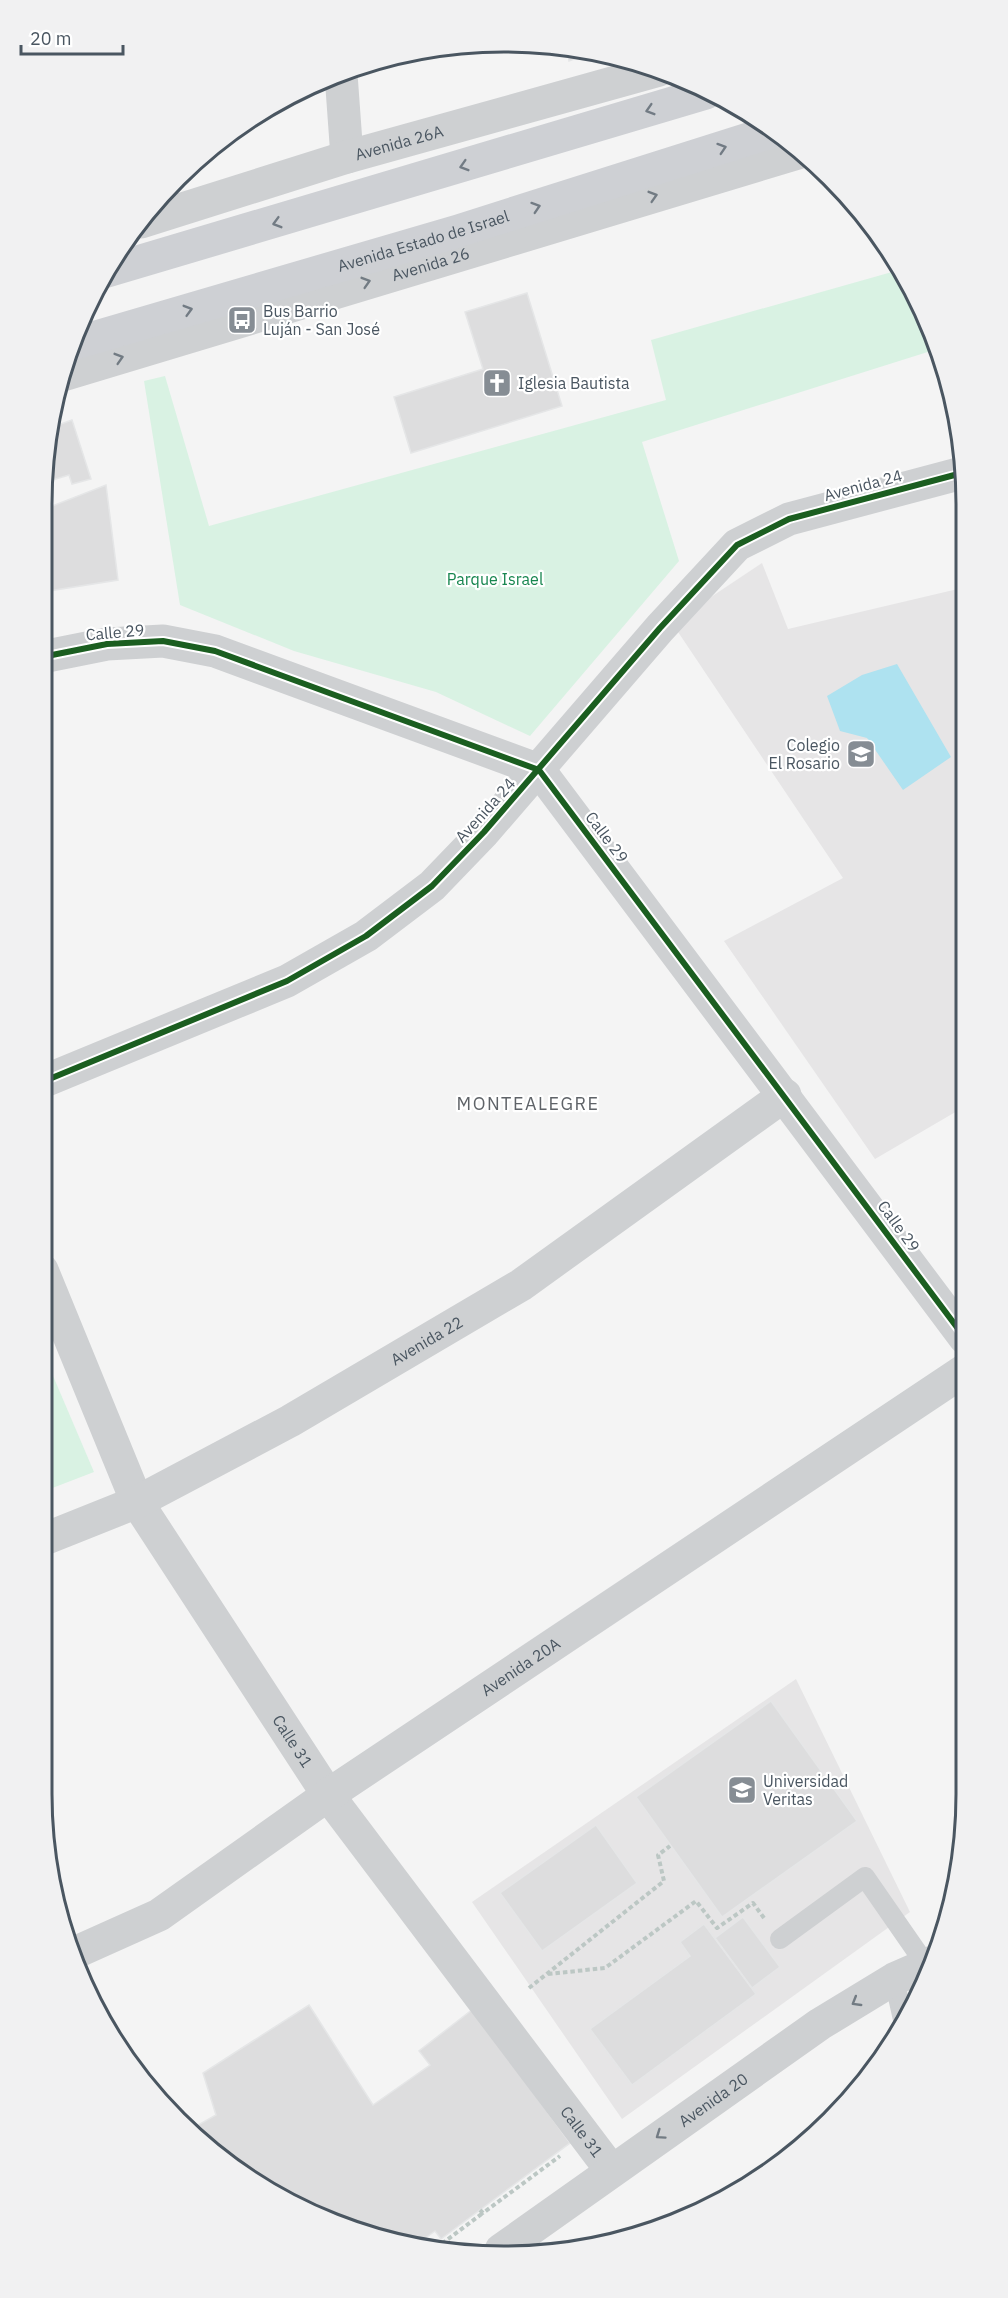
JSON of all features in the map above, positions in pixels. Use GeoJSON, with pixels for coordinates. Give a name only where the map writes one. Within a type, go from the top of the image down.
{"type":"FeatureCollection","features":[{"type":"Feature","properties":{"kind":"main road"},"geometry":{"type":"LineString","coordinates":[[120,267],[697,96]]}},
{"type":"Feature","properties":{"kind":"main road","name":"Avenida Estado de Israel"},"geometry":{"type":"LineString","coordinates":[[83,341],[458,231],[763,135]]}},
{"type":"Feature","properties":{"kind":"main road"},"geometry":{"type":"LineString","coordinates":[[559,224],[641,173]]}},
{"type":"Feature","properties":{"kind":"main road"},"geometry":{"type":"LineString","coordinates":[[238,296],[321,296]]}},
{"type":"Feature","properties":{"kind":"street","name":"Avenida 26A"},"geometry":{"type":"LineString","coordinates":[[156,217],[347,157],[643,74]]}},
{"type":"Feature","properties":{"kind":"street"},"geometry":{"type":"LineString","coordinates":[[342,83],[347,157]]}},
{"type":"Feature","properties":{"kind":"street","name":"Avenida 26"},"geometry":{"type":"LineString","coordinates":[[72,372],[790,155]]}},
{"type":"Feature","properties":{"kind":"street","name":"Avenida 24"},"geometry":{"type":"LineString","coordinates":[[52,1078],[287,981],[366,936],[432,886],[484,832],[660,628],[737,545],[789,519],[955,475]]}},
{"type":"Feature","properties":{"kind":"street","name":"Calle 29"},"geometry":{"type":"LineString","coordinates":[[52,655],[107,644],[163,641],[215,651],[539,770],[956,1326]]}},
{"type":"Feature","properties":{"kind":"street","name":"Avenida 22"},"geometry":{"type":"LineString","coordinates":[[52,1536],[136,1502],[290,1421],[520,1286],[785,1095]]}},
{"type":"Feature","properties":{"kind":"street","name":"Calle 31"},"geometry":{"type":"LineString","coordinates":[[52,1295],[136,1502],[328,1795],[611,2170]]}},
{"type":"Feature","properties":{"kind":"street","name":"Avenida 20A"},"geometry":{"type":"LineString","coordinates":[[80,1950],[159,1916],[328,1795],[956,1376]]}},
{"type":"Feature","properties":{"kind":"street","name":"Avenida 20"},"geometry":{"type":"LineString","coordinates":[[507,2246],[820,2024],[894,1979],[921,1967]]}},
{"type":"Feature","properties":{"kind":"lane"},"geometry":{"type":"LineString","coordinates":[[780,1939],[865,1877],[925,1957]]}},
{"type":"Feature","properties":{"kind":"lane"},"geometry":{"type":"LineString","coordinates":[[894,1979],[901,2009]]}},
{"type":"Feature","properties":{"kind":"path"},"geometry":{"type":"LineString","coordinates":[[529,1988],[664,1881],[658,1855],[670,1846]]}},
{"type":"Feature","properties":{"kind":"path"},"geometry":{"type":"LineString","coordinates":[[548,1974],[605,1968],[696,1901],[717,1928],[753,1903],[780,1939]]}},
{"type":"Feature","properties":{"kind":"path"},"geometry":{"type":"LineString","coordinates":[[444,2242],[566,2152]]}},
{"type":"Feature","properties":{"kind":"shaded area","name":"Colegio El Rosario"},"geometry":{"type":"Polygon","coordinates":[[[762,563],[788,629],[956,589],[956,1112],[875,1159],[724,941],[843,878],[672,623],[762,563]]]}},
{"type":"Feature","properties":{"kind":"shaded area","name":"Universidad Veritas"},"geometry":{"type":"Polygon","coordinates":[[[796,1679],[910,1912],[622,2119],[472,1902],[796,1679]]]}},
{"type":"Feature","properties":{"kind":"green space","name":"Parque Israel"},"geometry":{"type":"Polygon","coordinates":[[[891,272],[909,304],[929,352],[642,442],[679,561],[530,736],[436,692],[294,651],[180,605],[144,381],[165,376],[209,526],[666,400],[651,340],[891,272]]]}},
{"type":"Feature","properties":{"kind":"green space"},"geometry":{"type":"Polygon","coordinates":[[[52,1373],[94,1472],[52,1488],[52,1373]]]}},
{"type":"Feature","properties":{"kind":"water"},"geometry":{"type":"Polygon","coordinates":[[[897,664],[951,757],[903,790],[867,738],[840,731],[827,696],[862,675],[897,664]]]}},
{"type":"Feature","properties":{"kind":"building","name":"Iglesia Bautista"},"geometry":{"type":"Polygon","coordinates":[[[527,293],[562,406],[411,453],[394,397],[483,369],[465,312],[527,293]]]}},
{"type":"Feature","properties":{"kind":"building"},"geometry":{"type":"Polygon","coordinates":[[[72,420],[91,479],[72,484],[69,475],[53,480],[60,424],[72,420]]]}},
{"type":"Feature","properties":{"kind":"building"},"geometry":{"type":"Polygon","coordinates":[[[106,485],[118,580],[52,590],[52,506],[106,485]]]}},
{"type":"Feature","properties":{"kind":"building"},"geometry":{"type":"Polygon","coordinates":[[[771,1701],[857,1821],[722,1917],[636,1797],[771,1701]]]}},
{"type":"Feature","properties":{"kind":"building"},"geometry":{"type":"Polygon","coordinates":[[[596,1825],[637,1883],[542,1951],[500,1893],[596,1825]]]}},
{"type":"Feature","properties":{"kind":"building"},"geometry":{"type":"Polygon","coordinates":[[[743,1917],[780,1967],[752,1988],[715,1938],[743,1917]]]}},
{"type":"Feature","properties":{"kind":"building"},"geometry":{"type":"Polygon","coordinates":[[[704,1924],[756,1994],[632,2085],[590,2029],[690,1956],[680,1942],[704,1924]]]}},
{"type":"Feature","properties":{"kind":"building"},"geometry":{"type":"Polygon","coordinates":[[[309,2005],[373,2105],[430,2065],[419,2051],[473,2009],[570,2143],[441,2239],[435,2231],[425,2238],[416,2237],[359,2222],[304,2199],[278,2185],[229,2152],[198,2125],[216,2115],[203,2073],[309,2005]]]}},
{"type":"Feature","properties":{"kind":"cycle path"},"geometry":{"type":"LineString","coordinates":[[52,1078],[287,981],[366,936],[432,886],[484,832],[660,628],[737,545],[789,519],[955,475]]}},
{"type":"Feature","properties":{"kind":"cycle path"},"geometry":{"type":"LineString","coordinates":[[52,655],[107,644],[163,641],[215,651],[539,770],[956,1326]]}},
{"type":"Feature","properties":{"kind":"place","name":"Bus Barrio Luján - San José"},"geometry":{"type":"Point","coordinates":[242,320]}},
{"type":"Feature","properties":{"kind":"place","name":"Iglesia Bautista"},"geometry":{"type":"Point","coordinates":[497,383]}},
{"type":"Feature","properties":{"kind":"place","name":"Colegio El Rosario"},"geometry":{"type":"Point","coordinates":[861,754]}},
{"type":"Feature","properties":{"kind":"place","name":"Universidad Veritas"},"geometry":{"type":"Point","coordinates":[742,1790]}},
{"type":"Feature","properties":{"kind":"district","name":"MONTEALEGRE"},"geometry":{"type":"Point","coordinates":[528,1104]}}]}
